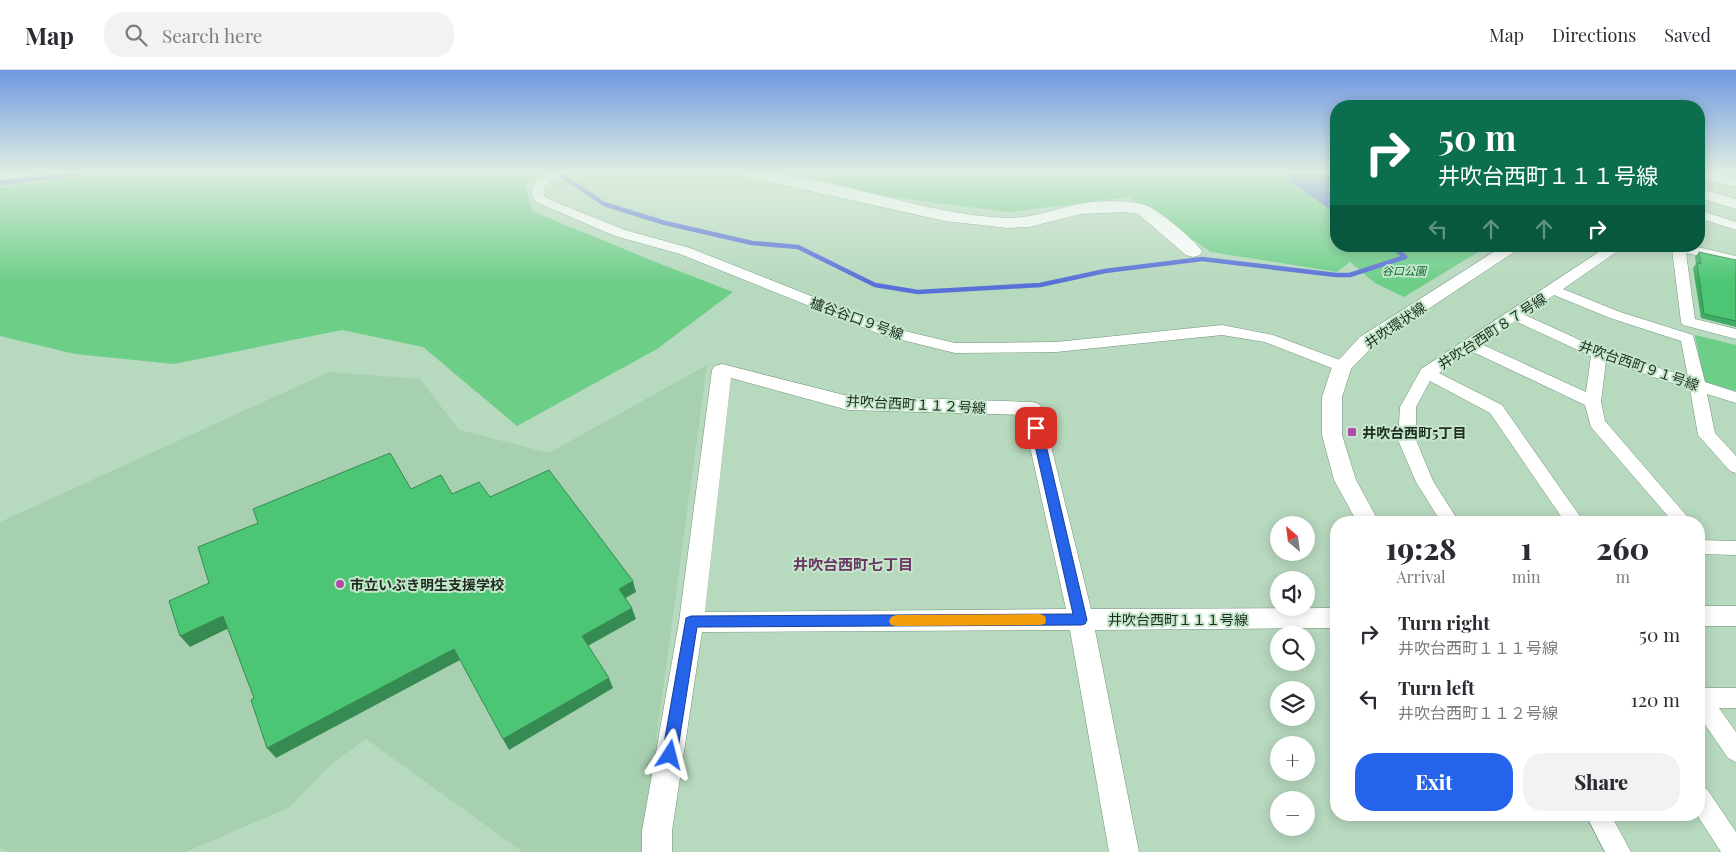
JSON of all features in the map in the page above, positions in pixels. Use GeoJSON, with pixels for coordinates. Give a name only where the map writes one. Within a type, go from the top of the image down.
{"type":"FeatureCollection","features":[{"type":"Feature","properties":{"kind":"main road"},"geometry":{"type":"LineString","coordinates":[[911,208],[945,216],[1008,223],[1029,222],[1081,209],[1092,208]]}},
{"type":"Feature","properties":{"kind":"main road"},"geometry":{"type":"LineString","coordinates":[[1137,208],[1142,209],[1158,220],[1193,251]]}},
{"type":"Feature","properties":{"kind":"street","name":"櫨谷谷口９号線"},"geometry":{"type":"LineString","coordinates":[[557,208],[620,233],[685,251],[887,332],[955,348],[1056,348],[1222,330],[1268,338],[1342,367]]}},
{"type":"Feature","properties":{"kind":"street"},"geometry":{"type":"LineString","coordinates":[[1705,216],[1736,226]]}},
{"type":"Feature","properties":{"kind":"street","name":"井吹環状線"},"geometry":{"type":"LineString","coordinates":[[1365,516],[1345,480],[1332,434],[1332,396],[1342,367],[1367,341],[1506,252]]}},
{"type":"Feature","properties":{"kind":"street","name":"井吹台西町８７号線"},"geometry":{"type":"LineString","coordinates":[[1446,516],[1425,482],[1407,440],[1408,407],[1427,373],[1516,316],[1609,252]]}},
{"type":"Feature","properties":{"kind":"street"},"geometry":{"type":"LineString","coordinates":[[1678,252],[1688,322],[1736,334]]}},
{"type":"Feature","properties":{"kind":"street"},"geometry":{"type":"LineString","coordinates":[[1700,252],[1736,260]]}},
{"type":"Feature","properties":{"kind":"street"},"geometry":{"type":"LineString","coordinates":[[1554,290],[1614,315],[1688,338],[1707,435],[1736,467]]}},
{"type":"Feature","properties":{"kind":"street","name":"井吹台西町９１号線"},"geometry":{"type":"LineString","coordinates":[[1516,316],[1599,354],[1736,398]]}},
{"type":"Feature","properties":{"kind":"street"},"geometry":{"type":"LineString","coordinates":[[1471,345],[1593,402]]}},
{"type":"Feature","properties":{"kind":"street"},"geometry":{"type":"LineString","coordinates":[[1599,354],[1593,402],[1597,423],[1678,516]]}},
{"type":"Feature","properties":{"kind":"street","name":"井吹台西町１１２号線"},"geometry":{"type":"LineString","coordinates":[[691,622],[722,370],[848,403],[1032,409],[1081,620]]}},
{"type":"Feature","properties":{"kind":"street"},"geometry":{"type":"LineString","coordinates":[[1427,373],[1496,410],[1571,516]]}},
{"type":"Feature","properties":{"kind":"street"},"geometry":{"type":"LineString","coordinates":[[1705,545],[1736,548]]}},
{"type":"Feature","properties":{"kind":"street"},"geometry":{"type":"LineString","coordinates":[[1705,616],[1736,616]]}},
{"type":"Feature","properties":{"kind":"street","name":"井吹台西町１１１号線"},"geometry":{"type":"LineString","coordinates":[[691,622],[1330,618]]}},
{"type":"Feature","properties":{"kind":"street"},"geometry":{"type":"LineString","coordinates":[[1081,620],[1124,852]]}},
{"type":"Feature","properties":{"kind":"street"},"geometry":{"type":"LineString","coordinates":[[657,852],[657,831],[691,622]]}},
{"type":"Feature","properties":{"kind":"street"},"geometry":{"type":"LineString","coordinates":[[1705,698],[1736,698]]}},
{"type":"Feature","properties":{"kind":"street"},"geometry":{"type":"LineString","coordinates":[[1705,707],[1736,751]]}},
{"type":"Feature","properties":{"kind":"street"},"geometry":{"type":"LineString","coordinates":[[1705,806],[1735,852]]}},
{"type":"Feature","properties":{"kind":"street"},"geometry":{"type":"LineString","coordinates":[[1601,821],[1619,852]]}},
{"type":"Feature","properties":{"kind":"shaded area"},"geometry":{"type":"Polygon","coordinates":[[[707,365],[641,852],[523,852],[366,739],[330,765],[290,807],[186,852],[7,852],[0,848],[0,522],[329,372],[420,379],[459,430],[549,453],[707,365]]]}},
{"type":"Feature","properties":{"kind":"green space"},"geometry":{"type":"Polygon","coordinates":[[[0,208],[531,208],[532,211],[733,292],[657,349],[517,426],[423,347],[342,330],[174,364],[75,354],[0,336],[0,208]]]}},
{"type":"Feature","properties":{"kind":"green space"},"geometry":{"type":"Polygon","coordinates":[[[981,208],[1037,208],[1009,212],[981,208]]]}},
{"type":"Feature","properties":{"kind":"green space","name":"谷口公園"},"geometry":{"type":"Polygon","coordinates":[[[1146,208],[1330,208],[1330,252],[1478,252],[1404,297],[1375,283],[1350,262],[1337,272],[1211,252],[1146,208]]]}},
{"type":"Feature","properties":{"kind":"green space"},"geometry":{"type":"Polygon","coordinates":[[[1695,335],[1736,345],[1736,391],[1704,382],[1695,335]]]}},
{"type":"Feature","properties":{"kind":"building"},"geometry":{"type":"Polygon","coordinates":[[[1699,252],[1736,260],[1736,321],[1704,314],[1697,263],[1701,264],[1699,252]]]}},
{"type":"Feature","properties":{"kind":"building"},"geometry":{"type":"Polygon","coordinates":[[[390,453],[411,489],[441,475],[452,494],[479,482],[490,497],[549,470],[633,581],[619,589],[632,608],[582,636],[609,678],[503,739],[454,649],[267,748],[251,700],[254,698],[223,616],[180,636],[169,601],[209,583],[198,547],[258,523],[253,509],[390,453]]]}},
{"type":"Feature","properties":{"kind":"waterway"},"geometry":{"type":"LineString","coordinates":[[618,208],[665,223],[752,243],[798,247],[875,285],[918,292],[1040,285],[1105,271],[1202,259],[1336,275],[1350,275],[1405,257],[1399,252]]}},
{"type":"Feature","properties":{"kind":"slow traffic"},"geometry":{"type":"LineString","coordinates":[[896,621],[1040,620]]}},
{"type":"Feature","properties":{"kind":"place","name":"井吹台西町5丁目"},"geometry":{"type":"Point","coordinates":[1352,432]}},
{"type":"Feature","properties":{"kind":"place","name":"市立いぶき明生支援学校"},"geometry":{"type":"Point","coordinates":[340,584]}},
{"type":"Feature","properties":{"kind":"district","name":"井吹台西町七丁目"},"geometry":{"type":"Point","coordinates":[853,564]}},
{"type":"Feature","properties":{"kind":"route"},"geometry":{"type":"LineString","coordinates":[[670,755],[691,622],[1081,620],[1036,428]]}}]}
